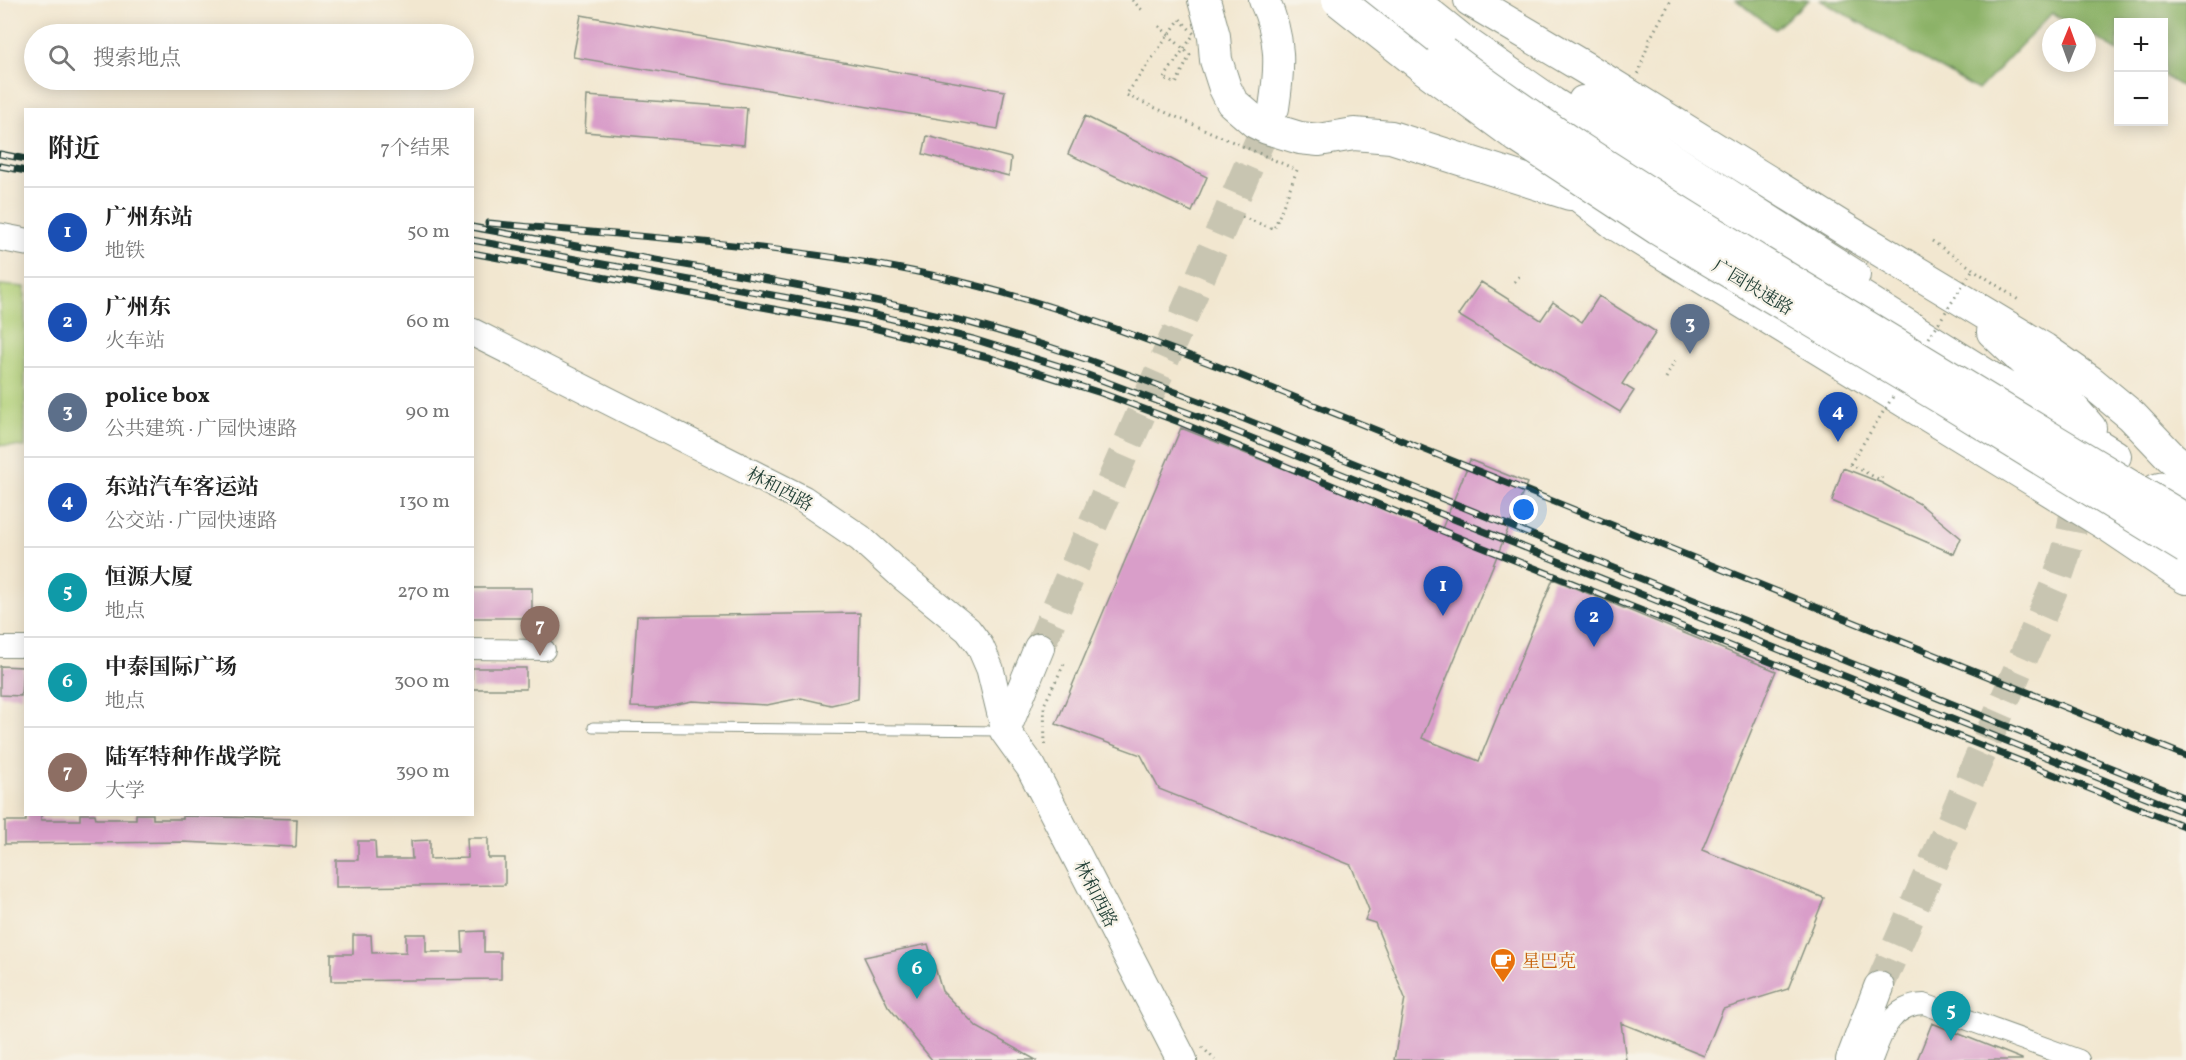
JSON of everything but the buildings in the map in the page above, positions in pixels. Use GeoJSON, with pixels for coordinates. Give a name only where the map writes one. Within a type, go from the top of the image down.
{"type":"FeatureCollection","features":[{"type":"Feature","properties":{"kind":"highway"},"geometry":{"type":"LineString","coordinates":[[1204,0],[1214,36],[1216,60],[1225,88],[1232,102],[1261,125],[1281,133],[1319,140],[1354,134],[1391,137],[1582,198]]}},
{"type":"Feature","properties":{"kind":"highway"},"geometry":{"type":"LineString","coordinates":[[1331,0],[1344,18],[1617,225],[2109,526],[2182,566]]}},
{"type":"Feature","properties":{"kind":"highway","name":"广园快速路"},"geometry":{"type":"LineString","coordinates":[[1338,0],[1424,68],[1501,124],[1658,229],[1940,397],[2182,566]]}},
{"type":"Feature","properties":{"kind":"highway","name":"广园快速路"},"geometry":{"type":"LineString","coordinates":[[1377,0],[1486,85],[1589,156],[1802,288],[2186,520]]}},
{"type":"Feature","properties":{"kind":"highway"},"geometry":{"type":"LineString","coordinates":[[1412,0],[1463,41],[1552,103],[2115,456]]}},
{"type":"Feature","properties":{"kind":"highway"},"geometry":{"type":"LineString","coordinates":[[1418,0],[1583,101]]}},
{"type":"Feature","properties":{"kind":"highway"},"geometry":{"type":"LineString","coordinates":[[1450,0],[1481,27],[1583,101]]}},
{"type":"Feature","properties":{"kind":"highway"},"geometry":{"type":"LineString","coordinates":[[1470,0],[2044,348],[2091,382],[2132,416],[2186,469]]}},
{"type":"Feature","properties":{"kind":"highway"},"geometry":{"type":"LineString","coordinates":[[1960,299],[2068,403],[2128,474],[2134,492],[2129,504],[2109,526]]}},
{"type":"Feature","properties":{"kind":"highway"},"geometry":{"type":"LineString","coordinates":[[2182,566],[2148,520],[2146,505],[2147,498],[2152,492],[2161,489],[2186,494]]}},
{"type":"Feature","properties":{"kind":"main road"},"geometry":{"type":"LineString","coordinates":[[1264,0],[1271,15],[1278,43],[1280,74],[1274,108]]}},
{"type":"Feature","properties":{"kind":"main road"},"geometry":{"type":"LineString","coordinates":[[1583,101],[1865,281]]}},
{"type":"Feature","properties":{"kind":"main road"},"geometry":{"type":"LineString","coordinates":[[0,237],[24,242]]}},
{"type":"Feature","properties":{"kind":"main road","name":"林和西路"},"geometry":{"type":"LineString","coordinates":[[474,333],[803,499],[860,538],[903,577],[968,630],[980,646],[990,669],[1013,770],[1161,1060]]}},
{"type":"Feature","properties":{"kind":"main road"},"geometry":{"type":"LineString","coordinates":[[1005,731],[1039,648]]}},
{"type":"Feature","properties":{"kind":"main road","name":"林和西路"},"geometry":{"type":"LineString","coordinates":[[1005,731],[1031,767],[1182,1060]]}},
{"type":"Feature","properties":{"kind":"main road"},"geometry":{"type":"LineString","coordinates":[[1851,1060],[1879,987]]}},
{"type":"Feature","properties":{"kind":"street"},"geometry":{"type":"LineString","coordinates":[[0,647],[24,647]]}},
{"type":"Feature","properties":{"kind":"street"},"geometry":{"type":"LineString","coordinates":[[474,649],[545,650]]}},
{"type":"Feature","properties":{"kind":"street"},"geometry":{"type":"LineString","coordinates":[[1872,1060],[1883,1031],[1900,1010],[1911,1005],[1924,1004],[2079,1060]]}},
{"type":"Feature","properties":{"kind":"lane"},"geometry":{"type":"LineString","coordinates":[[593,727],[1005,731]]}},
{"type":"Feature","properties":{"kind":"path"},"geometry":{"type":"LineString","coordinates":[[1132,0],[1143,11]]}},
{"type":"Feature","properties":{"kind":"path"},"geometry":{"type":"LineString","coordinates":[[1645,79],[1638,74],[1650,39],[1671,0]]}},
{"type":"Feature","properties":{"kind":"path"},"geometry":{"type":"LineString","coordinates":[[1159,26],[1190,56],[1176,84],[1164,78],[1194,34],[1180,19],[1126,94],[1297,170],[1274,229],[1242,217]]}},
{"type":"Feature","properties":{"kind":"path"},"geometry":{"type":"LineString","coordinates":[[1932,241],[2020,301]]}},
{"type":"Feature","properties":{"kind":"path"},"geometry":{"type":"LineString","coordinates":[[1514,282],[1522,273]]}},
{"type":"Feature","properties":{"kind":"path"},"geometry":{"type":"LineString","coordinates":[[1666,378],[1675,361]]}},
{"type":"Feature","properties":{"kind":"path"},"geometry":{"type":"LineString","coordinates":[[1850,464],[1880,480],[1883,475]]}},
{"type":"Feature","properties":{"kind":"green space"},"geometry":{"type":"Polygon","coordinates":[[[1736,0],[1809,0],[1775,29],[1736,0]]]}},
{"type":"Feature","properties":{"kind":"green space"},"geometry":{"type":"Polygon","coordinates":[[[1820,0],[2186,0],[2186,89],[2168,78],[2168,18],[2114,18],[2114,49],[2096,38],[2096,18],[2061,18],[2052,13],[2047,18],[2042,18],[2042,23],[1978,90],[1820,0]]]}},
{"type":"Feature","properties":{"kind":"green space"},"geometry":{"type":"Polygon","coordinates":[[[0,285],[24,287],[24,447],[0,445],[0,285]]]}},
{"type":"Feature","properties":{"kind":"tunnel"},"geometry":{"type":"LineString","coordinates":[[1039,648],[1274,108]]}},
{"type":"Feature","properties":{"kind":"tunnel"},"geometry":{"type":"LineString","coordinates":[[1879,987],[2055,585],[2068,547],[2073,521],[2073,481]]}},
{"type":"Feature","properties":{"kind":"railway"},"geometry":{"type":"LineString","coordinates":[[0,154],[24,159]]}},
{"type":"Feature","properties":{"kind":"railway"},"geometry":{"type":"LineString","coordinates":[[0,166],[24,171]]}},
{"type":"Feature","properties":{"kind":"railway"},"geometry":{"type":"LineString","coordinates":[[488,223],[713,243],[825,256],[936,276],[1043,304],[1217,366],[2186,756]]}},
{"type":"Feature","properties":{"kind":"railway"},"geometry":{"type":"LineString","coordinates":[[474,227],[858,297],[950,318],[1060,350],[1202,402],[2186,798]]}},
{"type":"Feature","properties":{"kind":"railway"},"geometry":{"type":"LineString","coordinates":[[474,240],[854,310],[973,339],[1088,375],[1197,416],[2186,813]]}},
{"type":"Feature","properties":{"kind":"railway"},"geometry":{"type":"LineString","coordinates":[[474,253],[870,327],[991,358],[1101,393],[1179,422],[1479,546],[2186,827]]}},
{"type":"Feature","properties":{"kind":"place","name":"police box"},"geometry":{"type":"Point","coordinates":[1690,354]}},
{"type":"Feature","properties":{"kind":"place","name":"东站汽车客运站"},"geometry":{"type":"Point","coordinates":[1838,442]}},
{"type":"Feature","properties":{"kind":"place","name":"广州东站"},"geometry":{"type":"Point","coordinates":[1443,616]}},
{"type":"Feature","properties":{"kind":"place","name":"广州东"},"geometry":{"type":"Point","coordinates":[1594,647]}},
{"type":"Feature","properties":{"kind":"place","name":"陆军特种作战学院"},"geometry":{"type":"Point","coordinates":[540,656]}},
{"type":"Feature","properties":{"kind":"place","name":"星巴克"},"geometry":{"type":"Point","coordinates":[1503,984]}},
{"type":"Feature","properties":{"kind":"place","name":"中泰国际广场"},"geometry":{"type":"Point","coordinates":[917,999]}},
{"type":"Feature","properties":{"kind":"place","name":"恒源大厦"},"geometry":{"type":"Point","coordinates":[1951,1041]}}]}
